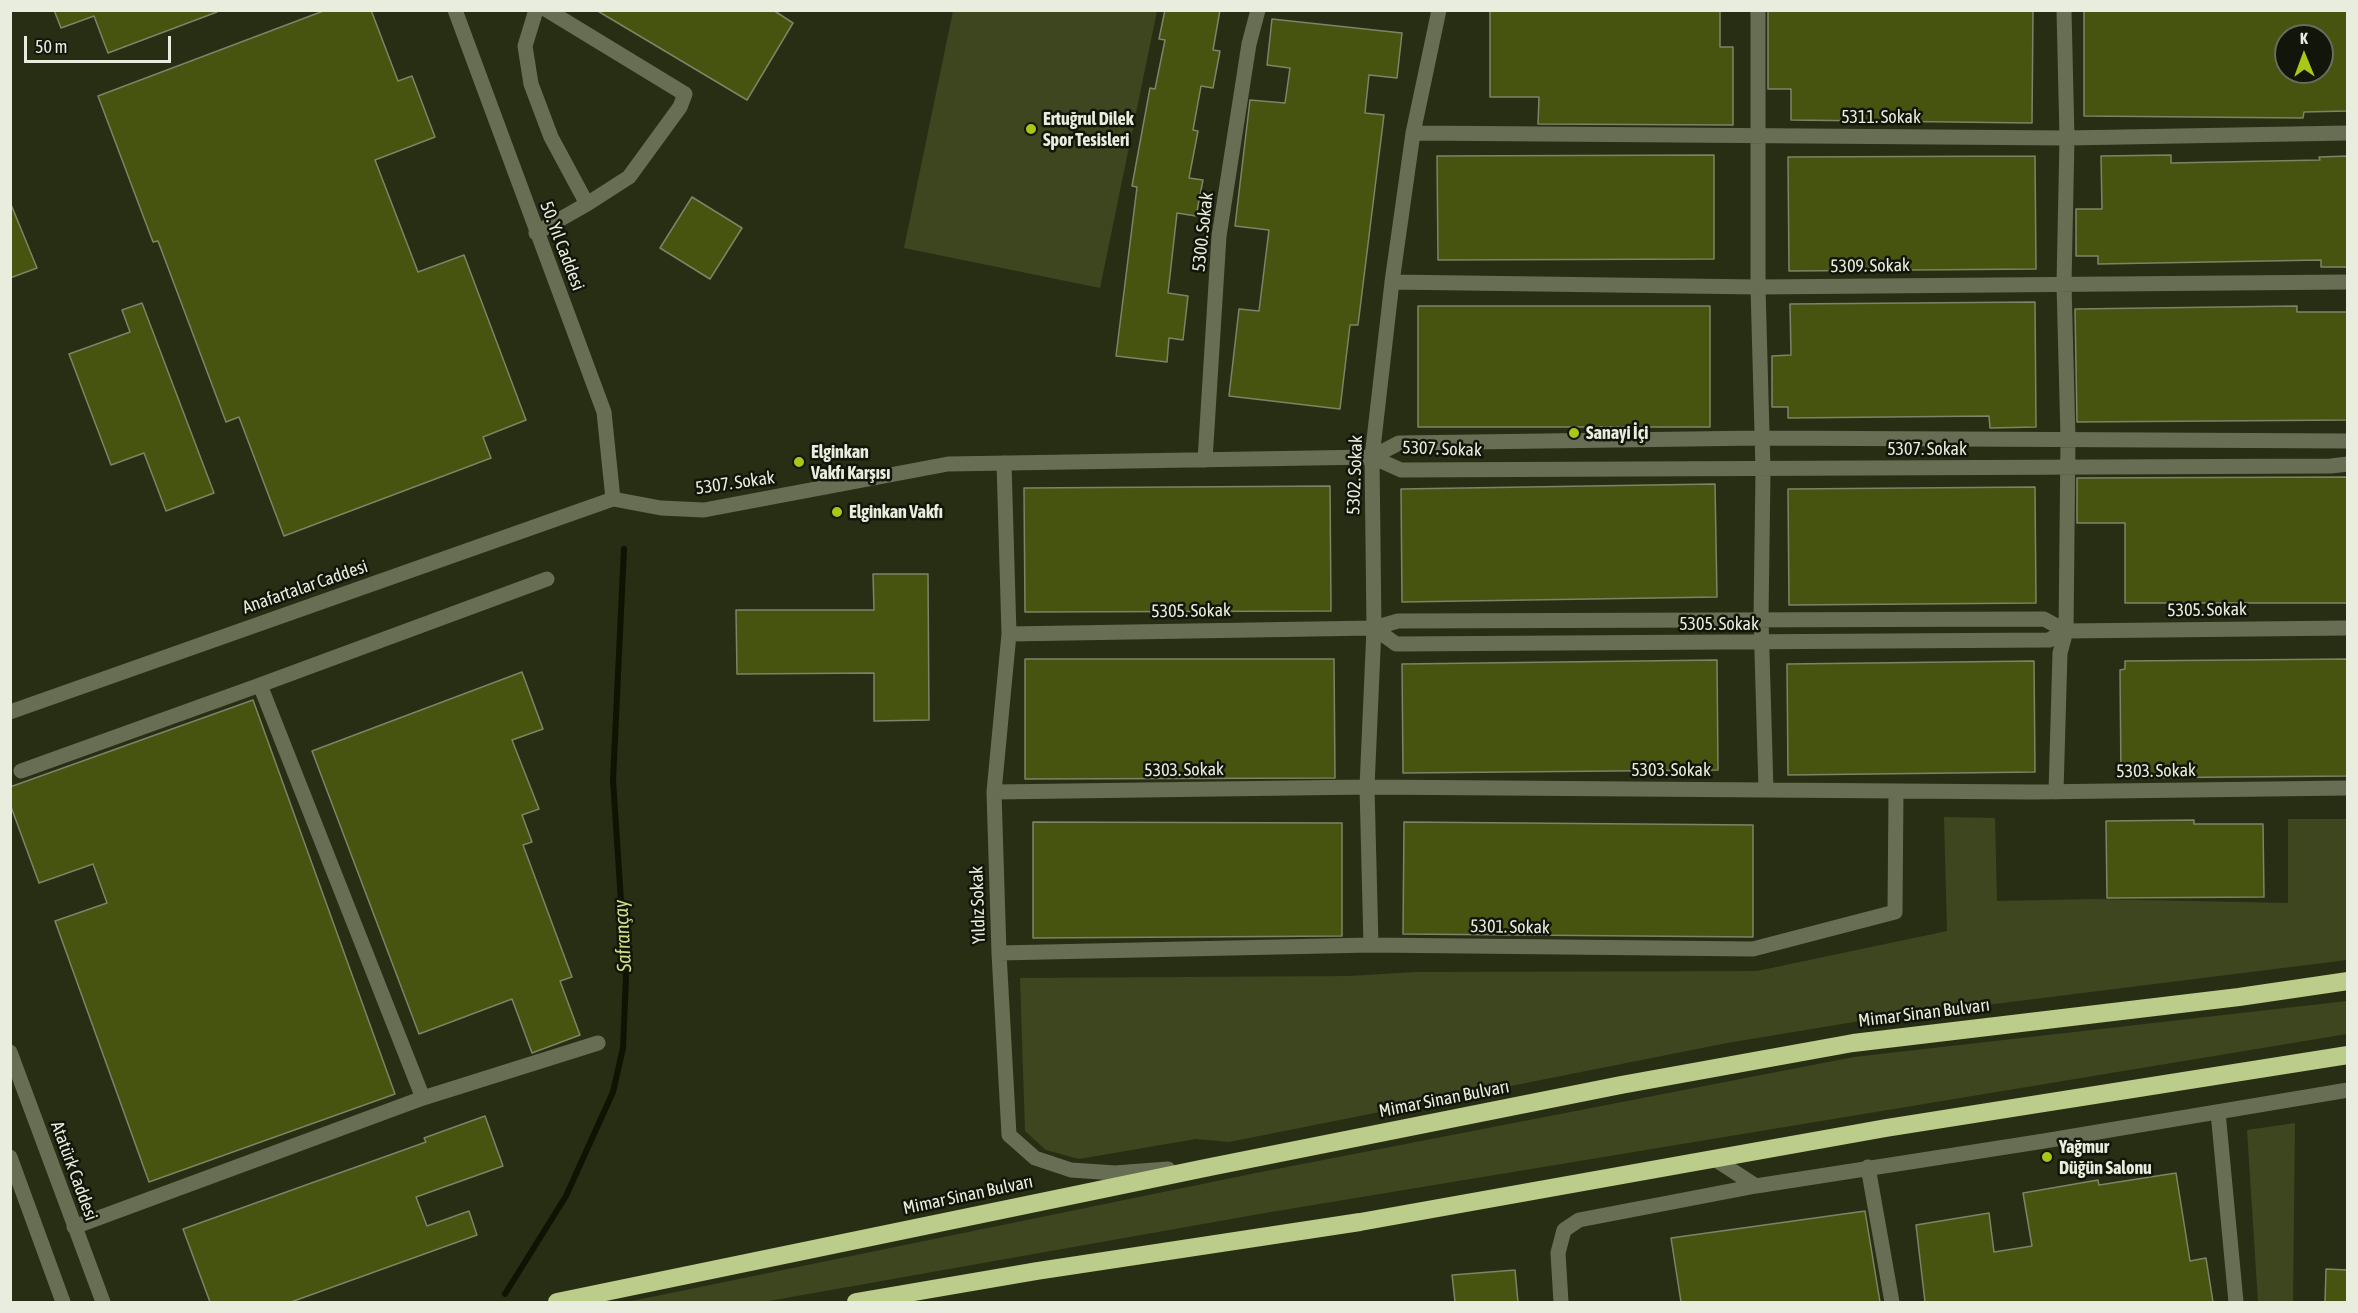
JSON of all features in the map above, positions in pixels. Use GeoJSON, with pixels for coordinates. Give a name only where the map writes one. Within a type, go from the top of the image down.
{"type":"FeatureCollection","features":[{"type":"Feature","properties":{"kind":"highway","name":"Mimar Sinan Bulvarı"},"geometry":{"type":"LineString","coordinates":[[557,1302],[1620,1085],[1852,1043],[2227,998],[2348,981]]}},
{"type":"Feature","properties":{"kind":"highway"},"geometry":{"type":"LineString","coordinates":[[856,1302],[1037,1271],[1360,1222],[1713,1158],[2348,1055]]}},
{"type":"Feature","properties":{"kind":"street","name":"50. Yıl Caddesi"},"geometry":{"type":"LineString","coordinates":[[455,10],[604,412],[613,499]]}},
{"type":"Feature","properties":{"kind":"street"},"geometry":{"type":"LineString","coordinates":[[536,10],[525,46],[531,84],[551,137],[587,204]]}},
{"type":"Feature","properties":{"kind":"street"},"geometry":{"type":"LineString","coordinates":[[536,233],[629,177],[680,107],[685,94],[547,10]]}},
{"type":"Feature","properties":{"kind":"street","name":"5300. Sokak"},"geometry":{"type":"LineString","coordinates":[[1205,460],[1220,236],[1250,44],[1258,10]]}},
{"type":"Feature","properties":{"kind":"street","name":"5302. Sokak"},"geometry":{"type":"LineString","coordinates":[[1371,945],[1367,787],[1374,628],[1372,457],[1392,282],[1413,133],[1439,10]]}},
{"type":"Feature","properties":{"kind":"street"},"geometry":{"type":"LineString","coordinates":[[1758,10],[1758,286],[1763,470],[1761,619],[1766,790]]}},
{"type":"Feature","properties":{"kind":"street"},"geometry":{"type":"LineString","coordinates":[[2056,792],[2060,653],[2066,630],[2068,438],[2064,284],[2067,138],[2064,10]]}},
{"type":"Feature","properties":{"kind":"street","name":"5311. Sokak"},"geometry":{"type":"LineString","coordinates":[[1413,133],[2067,138],[2348,133]]}},
{"type":"Feature","properties":{"kind":"street","name":"5309. Sokak"},"geometry":{"type":"LineString","coordinates":[[1392,282],[1758,286],[2348,282]]}},
{"type":"Feature","properties":{"kind":"street","name":"5307. Sokak"},"geometry":{"type":"LineString","coordinates":[[1372,457],[1399,443],[1761,438],[2348,441]]}},
{"type":"Feature","properties":{"kind":"street","name":"5307. Sokak"},"geometry":{"type":"LineString","coordinates":[[613,499],[661,507],[704,510],[948,464],[1372,457],[1401,470],[1763,470],[2331,466],[2348,464]]}},
{"type":"Feature","properties":{"kind":"street","name":"Yıldız Sokak"},"geometry":{"type":"LineString","coordinates":[[1004,463],[1009,634],[994,792],[999,953],[1010,1135],[1035,1158],[1071,1170],[1115,1173],[1210,1167]]}},
{"type":"Feature","properties":{"kind":"street","name":"Anafartalar Caddesi"},"geometry":{"type":"LineString","coordinates":[[10,712],[613,499]]}},
{"type":"Feature","properties":{"kind":"street"},"geometry":{"type":"LineString","coordinates":[[21,771],[261,686],[547,579]]}},
{"type":"Feature","properties":{"kind":"street","name":"5305. Sokak"},"geometry":{"type":"LineString","coordinates":[[1009,634],[1374,628],[1398,621],[1761,619],[2044,619],[2066,630],[2348,628]]}},
{"type":"Feature","properties":{"kind":"street","name":"5305. Sokak"},"geometry":{"type":"LineString","coordinates":[[1374,628],[1396,644],[2049,640],[2066,630]]}},
{"type":"Feature","properties":{"kind":"street"},"geometry":{"type":"LineString","coordinates":[[261,686],[423,1098]]}},
{"type":"Feature","properties":{"kind":"street","name":"5303. Sokak"},"geometry":{"type":"LineString","coordinates":[[994,792],[1367,787],[2056,792],[2348,788]]}},
{"type":"Feature","properties":{"kind":"street","name":"5301. Sokak"},"geometry":{"type":"LineString","coordinates":[[999,953],[1371,945],[1753,949],[1895,912],[1896,791]]}},
{"type":"Feature","properties":{"kind":"street"},"geometry":{"type":"LineString","coordinates":[[74,1227],[423,1098],[598,1042]]}},
{"type":"Feature","properties":{"kind":"street","name":"Atatürk Caddesi"},"geometry":{"type":"LineString","coordinates":[[10,1052],[103,1302]]}},
{"type":"Feature","properties":{"kind":"street"},"geometry":{"type":"LineString","coordinates":[[1561,1302],[1558,1253],[1564,1230],[1579,1220],[1756,1186],[2348,1090]]}},
{"type":"Feature","properties":{"kind":"street"},"geometry":{"type":"LineString","coordinates":[[2218,1112],[2236,1302]]}},
{"type":"Feature","properties":{"kind":"street"},"geometry":{"type":"LineString","coordinates":[[10,1157],[63,1302]]}},
{"type":"Feature","properties":{"kind":"street"},"geometry":{"type":"LineString","coordinates":[[1713,1158],[1756,1186]]}},
{"type":"Feature","properties":{"kind":"street"},"geometry":{"type":"LineString","coordinates":[[1869,1167],[1892,1302]]}},
{"type":"Feature","properties":{"kind":"green space","name":"Ertuğrul Dilek Spor Tesisleri"},"geometry":{"type":"Polygon","coordinates":[[[953,11],[1157,11],[1100,288],[904,248],[953,11]]]}},
{"type":"Feature","properties":{"kind":"green space"},"geometry":{"type":"Polygon","coordinates":[[[1944,817],[1995,818],[1997,901],[2094,899],[2288,903],[2288,819],[2347,819],[2347,960],[1866,1020],[1727,1043],[1229,1142],[1196,1139],[1079,1159],[1046,1150],[1025,1131],[1020,978],[1349,976],[1416,972],[1757,971],[1947,931],[1944,817]]]}},
{"type":"Feature","properties":{"kind":"green space"},"geometry":{"type":"Polygon","coordinates":[[[2347,1001],[2347,1034],[1265,1213],[763,1302],[627,1302],[1256,1173],[1854,1057],[2347,1001]]]}},
{"type":"Feature","properties":{"kind":"green space"},"geometry":{"type":"Polygon","coordinates":[[[2295,1123],[2293,1302],[2258,1302],[2247,1130],[2295,1123]]]}},
{"type":"Feature","properties":{"kind":"building"},"geometry":{"type":"Polygon","coordinates":[[[54,10],[216,10],[217,12],[108,53],[94,16],[61,28],[54,10]]]}},
{"type":"Feature","properties":{"kind":"building"},"geometry":{"type":"Polygon","coordinates":[[[326,10],[371,10],[398,81],[412,76],[435,137],[375,160],[418,272],[464,255],[526,420],[483,437],[491,458],[284,536],[239,417],[226,422],[158,241],[153,242],[98,96],[326,10]]]}},
{"type":"Feature","properties":{"kind":"building"},"geometry":{"type":"Polygon","coordinates":[[[596,10],[773,10],[793,23],[747,100],[596,10]]]}},
{"type":"Feature","properties":{"kind":"building"},"geometry":{"type":"Polygon","coordinates":[[[1165,10],[1220,10],[1213,50],[1220,51],[1213,88],[1201,86],[1193,130],[1198,131],[1189,178],[1203,180],[1196,216],[1177,213],[1168,293],[1188,296],[1183,340],[1169,338],[1167,362],[1116,356],[1137,187],[1132,186],[1150,88],[1155,89],[1165,40],[1159,39],[1165,10]]]}},
{"type":"Feature","properties":{"kind":"building"},"geometry":{"type":"Polygon","coordinates":[[[1490,10],[1720,10],[1720,47],[1733,47],[1733,125],[1538,124],[1539,97],[1490,97],[1490,10]]]}},
{"type":"Feature","properties":{"kind":"building"},"geometry":{"type":"Polygon","coordinates":[[[1768,10],[2033,10],[2032,123],[1791,120],[1791,89],[1768,89],[1768,10]]]}},
{"type":"Feature","properties":{"kind":"building"},"geometry":{"type":"Polygon","coordinates":[[[2084,10],[2348,10],[2348,111],[2304,112],[2303,118],[2084,116],[2084,10]]]}},
{"type":"Feature","properties":{"kind":"building"},"geometry":{"type":"Polygon","coordinates":[[[1272,19],[1402,33],[1397,78],[1369,75],[1365,113],[1384,115],[1358,325],[1350,325],[1340,409],[1229,396],[1239,309],[1259,311],[1269,230],[1235,226],[1250,100],[1285,103],[1290,68],[1267,65],[1272,19]]]}},
{"type":"Feature","properties":{"kind":"building"},"geometry":{"type":"Polygon","coordinates":[[[1714,155],[1714,259],[1438,260],[1437,156],[1714,155]]]}},
{"type":"Feature","properties":{"kind":"building"},"geometry":{"type":"Polygon","coordinates":[[[2171,155],[2171,163],[2320,160],[2319,157],[2348,156],[2348,267],[2321,267],[2321,260],[2098,264],[2098,256],[2076,256],[2076,209],[2102,209],[2101,156],[2171,155]]]}},
{"type":"Feature","properties":{"kind":"building"},"geometry":{"type":"Polygon","coordinates":[[[2035,156],[2036,269],[1789,271],[1788,157],[2035,156]]]}},
{"type":"Feature","properties":{"kind":"building"},"geometry":{"type":"Polygon","coordinates":[[[692,197],[742,228],[710,279],[660,248],[692,197]]]}},
{"type":"Feature","properties":{"kind":"building"},"geometry":{"type":"Polygon","coordinates":[[[10,202],[37,268],[10,278],[10,202]]]}},
{"type":"Feature","properties":{"kind":"building"},"geometry":{"type":"Polygon","coordinates":[[[2035,302],[2036,427],[1990,428],[1989,416],[1788,418],[1788,407],[1772,407],[1772,356],[1791,355],[1790,304],[2035,302]]]}},
{"type":"Feature","properties":{"kind":"building"},"geometry":{"type":"Polygon","coordinates":[[[142,303],[214,493],[166,511],[144,453],[111,465],[69,354],[130,332],[122,310],[142,303]]]}},
{"type":"Feature","properties":{"kind":"building"},"geometry":{"type":"Polygon","coordinates":[[[1418,306],[1710,306],[1710,427],[1418,427],[1418,306]]]}},
{"type":"Feature","properties":{"kind":"building"},"geometry":{"type":"Polygon","coordinates":[[[2297,306],[2297,312],[2348,312],[2348,420],[2077,422],[2075,309],[2297,306]]]}},
{"type":"Feature","properties":{"kind":"building"},"geometry":{"type":"Polygon","coordinates":[[[2348,477],[2348,603],[2125,603],[2125,523],[2077,523],[2077,478],[2348,477]]]}},
{"type":"Feature","properties":{"kind":"building"},"geometry":{"type":"Polygon","coordinates":[[[1715,484],[1717,597],[1402,602],[1401,489],[1715,484]]]}},
{"type":"Feature","properties":{"kind":"building"},"geometry":{"type":"Polygon","coordinates":[[[1330,486],[1331,611],[1025,612],[1024,488],[1330,486]]]}},
{"type":"Feature","properties":{"kind":"building"},"geometry":{"type":"Polygon","coordinates":[[[2035,487],[2036,603],[1789,605],[1788,489],[2035,487]]]}},
{"type":"Feature","properties":{"kind":"building"},"geometry":{"type":"Polygon","coordinates":[[[873,574],[928,574],[929,720],[874,721],[874,673],[737,674],[736,610],[874,610],[873,574]]]}},
{"type":"Feature","properties":{"kind":"building"},"geometry":{"type":"Polygon","coordinates":[[[1025,659],[1334,659],[1335,778],[1025,779],[1025,659]]]}},
{"type":"Feature","properties":{"kind":"building"},"geometry":{"type":"Polygon","coordinates":[[[2348,659],[2348,776],[2121,778],[2120,670],[2125,669],[2125,661],[2348,659]]]}},
{"type":"Feature","properties":{"kind":"building"},"geometry":{"type":"Polygon","coordinates":[[[1717,660],[1718,770],[1403,773],[1402,664],[1717,660]]]}},
{"type":"Feature","properties":{"kind":"building"},"geometry":{"type":"Polygon","coordinates":[[[2034,661],[2035,772],[1788,775],[1787,664],[2034,661]]]}},
{"type":"Feature","properties":{"kind":"building"},"geometry":{"type":"Polygon","coordinates":[[[522,672],[543,729],[512,740],[539,809],[522,815],[532,842],[523,845],[572,977],[560,981],[580,1035],[532,1053],[512,999],[419,1034],[312,751],[522,672]]]}},
{"type":"Feature","properties":{"kind":"building"},"geometry":{"type":"Polygon","coordinates":[[[253,700],[395,1094],[149,1182],[55,921],[107,903],[93,864],[39,883],[10,804],[10,787],[253,700]]]}},
{"type":"Feature","properties":{"kind":"building"},"geometry":{"type":"Polygon","coordinates":[[[2194,820],[2194,824],[2263,824],[2264,897],[2107,898],[2106,821],[2194,820]]]}},
{"type":"Feature","properties":{"kind":"building"},"geometry":{"type":"Polygon","coordinates":[[[1033,822],[1342,823],[1342,936],[1033,938],[1033,822]]]}},
{"type":"Feature","properties":{"kind":"building"},"geometry":{"type":"Polygon","coordinates":[[[1404,822],[1753,825],[1753,937],[1403,934],[1404,822]]]}},
{"type":"Feature","properties":{"kind":"building"},"geometry":{"type":"Polygon","coordinates":[[[485,1116],[503,1166],[416,1197],[427,1226],[469,1211],[477,1235],[291,1302],[210,1302],[183,1229],[426,1142],[424,1138],[485,1116]]]}},
{"type":"Feature","properties":{"kind":"building"},"geometry":{"type":"Polygon","coordinates":[[[2176,1173],[2190,1261],[2206,1258],[2213,1302],[1925,1302],[1916,1225],[1989,1213],[1994,1252],[2032,1246],[2023,1193],[2098,1180],[2099,1185],[2176,1173]]]}},
{"type":"Feature","properties":{"kind":"building"},"geometry":{"type":"Polygon","coordinates":[[[1865,1211],[1880,1302],[1681,1302],[1671,1238],[1865,1211]]]}},
{"type":"Feature","properties":{"kind":"building"},"geometry":{"type":"Polygon","coordinates":[[[2326,1269],[2348,1270],[2348,1302],[2325,1302],[2326,1269]]]}},
{"type":"Feature","properties":{"kind":"building"},"geometry":{"type":"Polygon","coordinates":[[[1515,1270],[1518,1302],[1455,1302],[1452,1275],[1515,1270]]]}},
{"type":"Feature","properties":{"kind":"waterway","name":"Safrançay"},"geometry":{"type":"LineString","coordinates":[[505,1294],[566,1196],[613,1092],[623,1048],[626,977],[613,780],[624,549]]}},
{"type":"Feature","properties":{"kind":"place","name":"Ertuğrul Dilek Spor Tesisleri"},"geometry":{"type":"Point","coordinates":[1031,129]}},
{"type":"Feature","properties":{"kind":"place","name":"Sanayi İçi"},"geometry":{"type":"Point","coordinates":[1574,433]}},
{"type":"Feature","properties":{"kind":"place","name":"Elginkan Vakfı Karşısı"},"geometry":{"type":"Point","coordinates":[799,462]}},
{"type":"Feature","properties":{"kind":"place","name":"Elginkan Vakfı"},"geometry":{"type":"Point","coordinates":[837,512]}},
{"type":"Feature","properties":{"kind":"place","name":"Yağmur Düğün Salonu"},"geometry":{"type":"Point","coordinates":[2047,1157]}}]}
